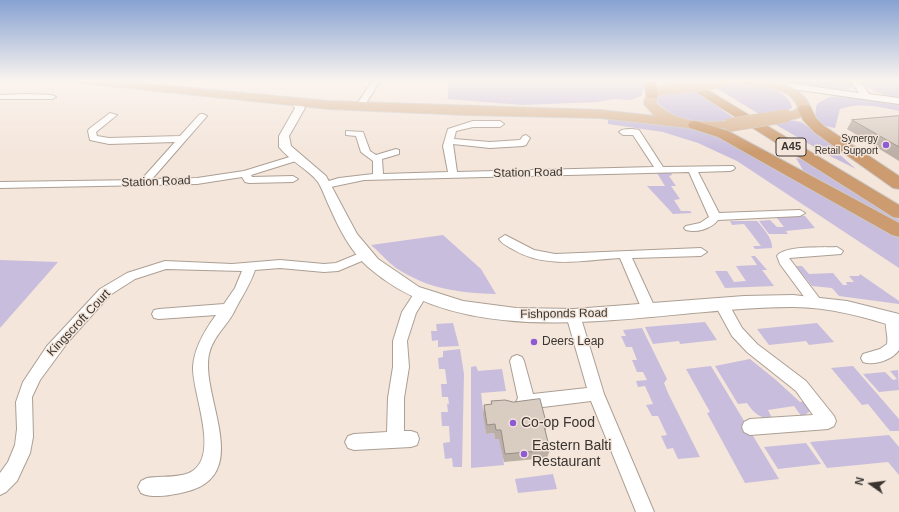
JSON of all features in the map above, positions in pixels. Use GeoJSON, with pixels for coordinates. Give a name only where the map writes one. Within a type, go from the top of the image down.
{"type":"FeatureCollection","features":[{"type":"Feature","properties":{"kind":"highway","name":"A45"},"geometry":{"type":"LineString","coordinates":[[722,104],[899,213]]}},
{"type":"Feature","properties":{"kind":"highway","name":"A45"},"geometry":{"type":"LineString","coordinates":[[737,104],[899,201]]}},
{"type":"Feature","properties":{"kind":"highway"},"geometry":{"type":"LineString","coordinates":[[805,106],[810,120],[819,129],[899,184]]}},
{"type":"Feature","properties":{"kind":"highway"},"geometry":{"type":"LineString","coordinates":[[695,125],[723,134],[899,231]]}},
{"type":"Feature","properties":{"kind":"main road"},"geometry":{"type":"LineString","coordinates":[[258,104],[296,109],[321,104],[467,111],[600,114],[695,125],[730,125],[798,114],[805,106]]}},
{"type":"Feature","properties":{"kind":"main road"},"geometry":{"type":"LineString","coordinates":[[600,114],[635,104]]}},
{"type":"Feature","properties":{"kind":"main road"},"geometry":{"type":"LineString","coordinates":[[650,104],[654,109],[678,122]]}},
{"type":"Feature","properties":{"kind":"street","name":"Fishponds Road"},"geometry":{"type":"LineString","coordinates":[[296,109],[284,136],[287,151],[322,179],[348,232],[365,255],[397,283],[420,294],[456,306],[479,311],[534,317],[650,312],[722,305],[794,301],[816,303],[896,320]]}},
{"type":"Feature","properties":{"kind":"street"},"geometry":{"type":"LineString","coordinates":[[113,115],[92,131],[93,138],[115,141],[182,139]]}},
{"type":"Feature","properties":{"kind":"street"},"geometry":{"type":"LineString","coordinates":[[144,183],[203,116]]}},
{"type":"Feature","properties":{"kind":"street"},"geometry":{"type":"LineString","coordinates":[[452,174],[449,141],[451,130],[473,124],[500,124]]}},
{"type":"Feature","properties":{"kind":"street"},"geometry":{"type":"LineString","coordinates":[[349,133],[363,132],[366,152],[375,158],[379,164],[378,176]]}},
{"type":"Feature","properties":{"kind":"street"},"geometry":{"type":"LineString","coordinates":[[623,132],[636,132],[660,169]]}},
{"type":"Feature","properties":{"kind":"street"},"geometry":{"type":"LineString","coordinates":[[449,141],[481,145],[503,145],[523,143],[526,138]]}},
{"type":"Feature","properties":{"kind":"street"},"geometry":{"type":"LineString","coordinates":[[375,158],[396,152]]}},
{"type":"Feature","properties":{"kind":"street","name":"Station Road"},"geometry":{"type":"LineString","coordinates":[[4,185],[197,181],[245,174],[296,158]]}},
{"type":"Feature","properties":{"kind":"street","name":"Station Road"},"geometry":{"type":"LineString","coordinates":[[326,185],[350,179],[378,176],[730,168]]}},
{"type":"Feature","properties":{"kind":"street"},"geometry":{"type":"LineString","coordinates":[[692,169],[715,218]]}},
{"type":"Feature","properties":{"kind":"street","name":"Station Road"},"geometry":{"type":"LineString","coordinates":[[245,174],[249,180],[293,179]]}},
{"type":"Feature","properties":{"kind":"street"},"geometry":{"type":"LineString","coordinates":[[0,192],[4,185]]}},
{"type":"Feature","properties":{"kind":"street"},"geometry":{"type":"LineString","coordinates":[[690,228],[703,227],[710,224],[715,218],[800,213]]}},
{"type":"Feature","properties":{"kind":"street"},"geometry":{"type":"LineString","coordinates":[[505,240],[526,251],[547,257],[573,258],[624,254],[701,252]]}},
{"type":"Feature","properties":{"kind":"street"},"geometry":{"type":"LineString","coordinates":[[816,303],[784,261],[783,256],[790,253],[836,251]]}},
{"type":"Feature","properties":{"kind":"street"},"geometry":{"type":"LineString","coordinates":[[624,254],[650,312]]}},
{"type":"Feature","properties":{"kind":"street","name":"Kingscroft Court"},"geometry":{"type":"LineString","coordinates":[[0,486],[14,469],[24,442],[25,429],[23,401],[27,388],[35,373],[105,292],[131,276],[165,265],[232,268],[280,264],[324,268],[338,267],[365,255]]}},
{"type":"Feature","properties":{"kind":"street"},"geometry":{"type":"LineString","coordinates":[[147,487],[184,483],[196,479],[206,471],[213,458],[212,424],[201,380],[200,368],[207,339],[229,309],[243,285],[250,267]]}},
{"type":"Feature","properties":{"kind":"street"},"geometry":{"type":"LineString","coordinates":[[354,442],[403,440],[396,398],[401,367],[400,340],[409,312],[420,294]]}},
{"type":"Feature","properties":{"kind":"street"},"geometry":{"type":"LineString","coordinates":[[722,305],[736,332],[757,352],[801,386],[828,421],[750,427]]}},
{"type":"Feature","properties":{"kind":"street"},"geometry":{"type":"LineString","coordinates":[[160,314],[229,309]]}},
{"type":"Feature","properties":{"kind":"street"},"geometry":{"type":"LineString","coordinates":[[573,315],[596,394],[645,512]]}},
{"type":"Feature","properties":{"kind":"street"},"geometry":{"type":"LineString","coordinates":[[868,358],[889,353],[894,347],[897,339],[896,320]]}},
{"type":"Feature","properties":{"kind":"street"},"geometry":{"type":"LineString","coordinates":[[517,361],[527,402]]}},
{"type":"Feature","properties":{"kind":"street"},"geometry":{"type":"LineString","coordinates":[[511,404],[596,394]]}},
{"type":"Feature","properties":{"kind":"shaded area"},"geometry":{"type":"Polygon","coordinates":[[[509,104],[550,104],[523,105],[509,104]]]}},
{"type":"Feature","properties":{"kind":"shaded area"},"geometry":{"type":"Polygon","coordinates":[[[659,104],[714,104],[735,119],[714,122],[693,121],[674,115],[659,104]]]}},
{"type":"Feature","properties":{"kind":"shaded area"},"geometry":{"type":"Polygon","coordinates":[[[742,104],[790,104],[792,108],[785,112],[759,114],[742,104]]]}},
{"type":"Feature","properties":{"kind":"shaded area"},"geometry":{"type":"Polygon","coordinates":[[[817,104],[892,104],[899,105],[899,111],[870,106],[847,107],[840,109],[835,128],[825,126],[818,121],[816,114],[817,104]]]}},
{"type":"Feature","properties":{"kind":"shaded area"},"geometry":{"type":"Polygon","coordinates":[[[612,118],[694,128],[722,138],[899,238],[899,268],[737,161],[698,143],[663,132],[608,124],[608,120],[612,118]]]}},
{"type":"Feature","properties":{"kind":"shaded area"},"geometry":{"type":"Polygon","coordinates":[[[789,120],[801,122],[840,149],[839,154],[856,169],[828,155],[773,123],[789,120]]]}},
{"type":"Feature","properties":{"kind":"shaded area"},"geometry":{"type":"Polygon","coordinates":[[[796,158],[806,161],[899,220],[899,227],[804,172],[796,158]]]}},
{"type":"Feature","properties":{"kind":"shaded area"},"geometry":{"type":"Polygon","coordinates":[[[657,173],[671,173],[672,175],[669,176],[676,186],[671,186],[680,199],[674,200],[681,211],[690,211],[692,213],[673,214],[647,186],[665,186],[657,173]]]}},
{"type":"Feature","properties":{"kind":"shaded area"},"geometry":{"type":"Polygon","coordinates":[[[800,215],[805,216],[815,228],[786,231],[788,234],[769,234],[759,221],[770,220],[777,227],[784,227],[777,218],[800,215]]]}},
{"type":"Feature","properties":{"kind":"shaded area"},"geometry":{"type":"Polygon","coordinates":[[[730,221],[757,221],[769,237],[772,248],[755,249],[753,246],[761,246],[744,224],[732,225],[730,221]]]}},
{"type":"Feature","properties":{"kind":"shaded area"},"geometry":{"type":"Polygon","coordinates":[[[443,235],[481,269],[496,294],[457,291],[420,281],[396,268],[371,245],[443,235]]]}},
{"type":"Feature","properties":{"kind":"shaded area"},"geometry":{"type":"Polygon","coordinates":[[[751,256],[755,256],[767,270],[762,270],[774,286],[725,288],[715,271],[727,271],[734,282],[746,281],[736,266],[757,265],[751,256]]]}},
{"type":"Feature","properties":{"kind":"shaded area"},"geometry":{"type":"Polygon","coordinates":[[[0,260],[58,262],[0,328],[0,260]]]}},
{"type":"Feature","properties":{"kind":"shaded area"},"geometry":{"type":"Polygon","coordinates":[[[796,266],[802,266],[809,274],[833,273],[843,285],[847,285],[846,282],[854,282],[849,276],[859,276],[860,274],[899,301],[899,304],[839,296],[832,288],[812,286],[796,266]]]}},
{"type":"Feature","properties":{"kind":"shaded area"},"geometry":{"type":"Polygon","coordinates":[[[705,322],[717,340],[680,344],[679,341],[653,344],[645,327],[705,322]]]}},
{"type":"Feature","properties":{"kind":"shaded area"},"geometry":{"type":"Polygon","coordinates":[[[453,323],[459,346],[438,347],[438,340],[432,341],[431,331],[437,331],[436,324],[453,323]]]}},
{"type":"Feature","properties":{"kind":"shaded area"},"geometry":{"type":"Polygon","coordinates":[[[817,323],[834,342],[809,345],[806,341],[769,345],[757,329],[817,323]]]}},
{"type":"Feature","properties":{"kind":"shaded area"},"geometry":{"type":"Polygon","coordinates":[[[642,328],[667,379],[664,383],[668,393],[700,457],[678,459],[673,448],[667,449],[661,436],[667,435],[658,416],[652,416],[646,405],[653,404],[645,386],[638,387],[636,381],[647,380],[643,372],[637,372],[632,360],[637,360],[632,347],[626,347],[621,336],[626,336],[623,330],[642,328]]]}},
{"type":"Feature","properties":{"kind":"shaded area"},"geometry":{"type":"Polygon","coordinates":[[[460,349],[464,374],[462,467],[453,467],[452,458],[445,459],[443,443],[450,442],[449,426],[442,426],[441,412],[448,412],[447,404],[449,404],[448,397],[442,397],[441,384],[447,384],[445,369],[439,369],[438,358],[443,357],[443,351],[460,349]]]}},
{"type":"Feature","properties":{"kind":"shaded area"},"geometry":{"type":"Polygon","coordinates":[[[750,359],[800,402],[806,401],[809,412],[802,417],[794,406],[768,410],[773,420],[758,415],[747,403],[738,404],[715,366],[750,359]]]}},
{"type":"Feature","properties":{"kind":"shaded area"},"geometry":{"type":"Polygon","coordinates":[[[476,366],[478,371],[502,369],[506,391],[481,393],[486,434],[494,433],[495,439],[508,438],[502,450],[504,465],[471,468],[471,367],[476,366]]]}},
{"type":"Feature","properties":{"kind":"shaded area"},"geometry":{"type":"Polygon","coordinates":[[[711,366],[779,479],[745,483],[707,413],[710,412],[686,369],[711,366]]]}},
{"type":"Feature","properties":{"kind":"shaded area"},"geometry":{"type":"Polygon","coordinates":[[[853,366],[899,419],[899,431],[890,431],[868,404],[862,405],[831,368],[853,366]]]}},
{"type":"Feature","properties":{"kind":"shaded area"},"geometry":{"type":"Polygon","coordinates":[[[898,370],[899,390],[879,392],[863,374],[885,372],[893,380],[897,379],[890,371],[898,370]]]}},
{"type":"Feature","properties":{"kind":"shaded area"},"geometry":{"type":"Polygon","coordinates":[[[889,435],[899,447],[899,475],[888,462],[827,468],[810,442],[889,435]]]}},
{"type":"Feature","properties":{"kind":"shaded area"},"geometry":{"type":"Polygon","coordinates":[[[806,443],[821,464],[778,469],[764,447],[806,443]]]}},
{"type":"Feature","properties":{"kind":"shaded area"},"geometry":{"type":"Polygon","coordinates":[[[553,474],[557,489],[518,493],[515,479],[553,474]]]}},
{"type":"Feature","properties":{"kind":"building"},"geometry":{"type":"Polygon","coordinates":[[[899,116],[899,147],[852,120],[899,116]]]}},
{"type":"Feature","properties":{"kind":"building"},"geometry":{"type":"Polygon","coordinates":[[[540,399],[547,426],[544,426],[550,450],[505,454],[501,430],[496,430],[495,424],[487,425],[484,405],[492,404],[491,401],[505,400],[513,402],[540,399]]]}},
{"type":"Feature","properties":{"kind":"place","name":"Synergy Retail Support"},"geometry":{"type":"Point","coordinates":[886,145]}},
{"type":"Feature","properties":{"kind":"place","name":"Deers Leap"},"geometry":{"type":"Point","coordinates":[534,342]}},
{"type":"Feature","properties":{"kind":"place","name":"Co-op Food"},"geometry":{"type":"Point","coordinates":[513,423]}},
{"type":"Feature","properties":{"kind":"place","name":"Eastern Balti Restaurant"},"geometry":{"type":"Point","coordinates":[524,454]}}]}
